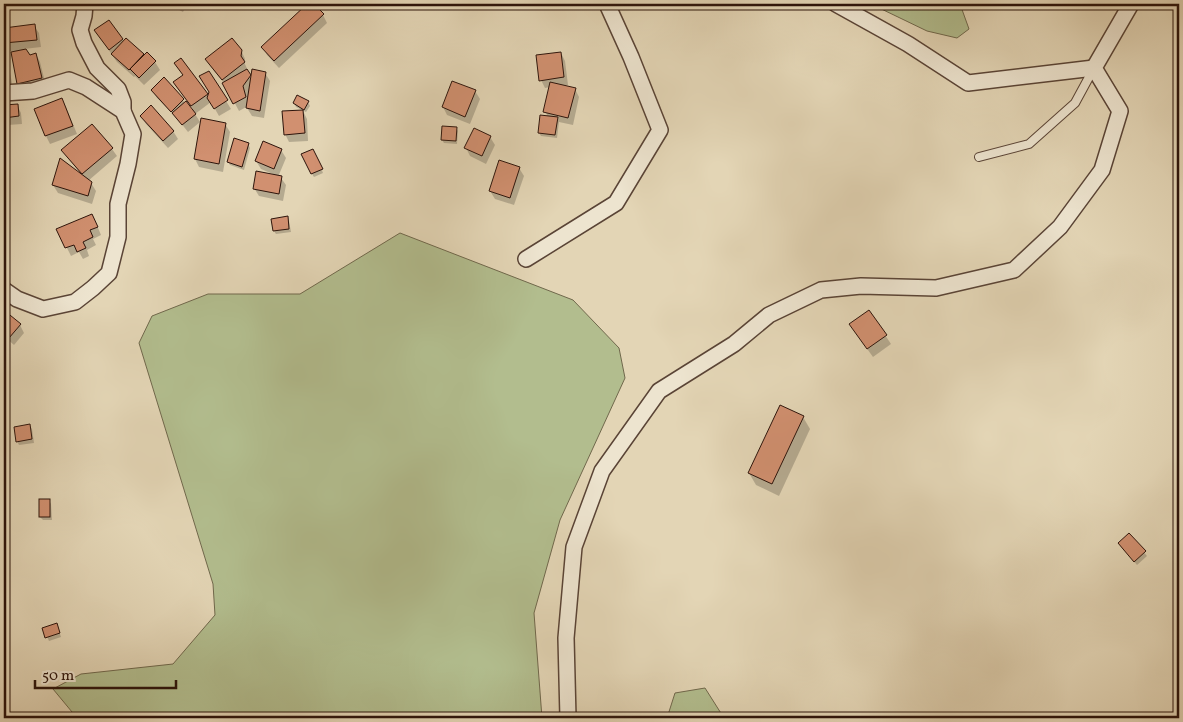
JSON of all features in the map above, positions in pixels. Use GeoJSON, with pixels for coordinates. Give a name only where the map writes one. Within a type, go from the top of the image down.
{"type":"FeatureCollection","features":[{"type":"Feature","properties":{"kind":"street"},"geometry":{"type":"LineString","coordinates":[[4,290],[17,299],[43,309],[75,302],[109,273],[118,237],[118,204],[133,134],[123,112],[123,102],[118,89],[97,68],[84,43],[80,30],[85,4]]}},
{"type":"Feature","properties":{"kind":"street"},"geometry":{"type":"LineString","coordinates":[[526,259],[616,203],[660,130],[631,57],[607,4]]}},
{"type":"Feature","properties":{"kind":"street"},"geometry":{"type":"LineString","coordinates":[[836,4],[908,44],[968,83],[1094,68]]}},
{"type":"Feature","properties":{"kind":"street"},"geometry":{"type":"LineString","coordinates":[[1094,68],[1132,4]]}},
{"type":"Feature","properties":{"kind":"street"},"geometry":{"type":"LineString","coordinates":[[568,718],[566,638],[574,546],[602,471],[659,391],[734,344],[769,315],[821,290],[861,286],[936,288],[1014,270],[1060,227],[1102,170],[1120,111],[1094,68]]}},
{"type":"Feature","properties":{"kind":"street"},"geometry":{"type":"LineString","coordinates":[[4,93],[32,91],[69,80],[86,88],[123,112]]}},
{"type":"Feature","properties":{"kind":"lane"},"geometry":{"type":"LineString","coordinates":[[978,156],[1029,144],[1074,103],[1094,68]]}},
{"type":"Feature","properties":{"kind":"green space"},"geometry":{"type":"Polygon","coordinates":[[[871,4],[960,4],[969,29],[957,38],[927,31],[871,4]]]}},
{"type":"Feature","properties":{"kind":"green space"},"geometry":{"type":"Polygon","coordinates":[[[400,233],[573,300],[619,348],[625,378],[560,520],[534,613],[542,718],[77,718],[53,689],[81,674],[173,664],[215,615],[213,584],[139,343],[152,316],[208,294],[300,294],[400,233]]]}},
{"type":"Feature","properties":{"kind":"green space"},"geometry":{"type":"Polygon","coordinates":[[[705,688],[724,718],[667,718],[675,693],[705,688]]]}},
{"type":"Feature","properties":{"kind":"building"},"geometry":{"type":"Polygon","coordinates":[[[307,4],[314,4],[324,14],[274,61],[261,47],[307,4]]]}},
{"type":"Feature","properties":{"kind":"building"},"geometry":{"type":"Polygon","coordinates":[[[109,20],[123,39],[109,50],[94,30],[109,20]]]}},
{"type":"Feature","properties":{"kind":"building"},"geometry":{"type":"Polygon","coordinates":[[[35,24],[37,40],[4,43],[4,28],[35,24]]]}},
{"type":"Feature","properties":{"kind":"building"},"geometry":{"type":"Polygon","coordinates":[[[126,38],[144,54],[129,70],[111,54],[126,38]]]}},
{"type":"Feature","properties":{"kind":"building"},"geometry":{"type":"Polygon","coordinates":[[[232,38],[242,50],[241,56],[245,62],[222,80],[205,59],[232,38]]]}},
{"type":"Feature","properties":{"kind":"building"},"geometry":{"type":"Polygon","coordinates":[[[26,49],[30,55],[36,53],[42,78],[17,84],[11,52],[26,49]]]}},
{"type":"Feature","properties":{"kind":"building"},"geometry":{"type":"Polygon","coordinates":[[[4,52],[9,82],[4,82],[4,52]]]}},
{"type":"Feature","properties":{"kind":"building"},"geometry":{"type":"Polygon","coordinates":[[[147,52],[156,61],[139,78],[130,69],[147,52]]]}},
{"type":"Feature","properties":{"kind":"building"},"geometry":{"type":"Polygon","coordinates":[[[561,52],[564,77],[539,81],[536,55],[561,52]]]}},
{"type":"Feature","properties":{"kind":"building"},"geometry":{"type":"Polygon","coordinates":[[[181,58],[208,94],[191,106],[173,82],[183,75],[174,63],[181,58]]]}},
{"type":"Feature","properties":{"kind":"building"},"geometry":{"type":"Polygon","coordinates":[[[247,69],[251,75],[243,86],[246,97],[233,104],[222,83],[247,69]]]}},
{"type":"Feature","properties":{"kind":"building"},"geometry":{"type":"Polygon","coordinates":[[[252,69],[266,72],[260,111],[246,108],[252,69]]]}},
{"type":"Feature","properties":{"kind":"building"},"geometry":{"type":"Polygon","coordinates":[[[209,71],[228,100],[214,109],[207,98],[209,92],[199,76],[209,71]]]}},
{"type":"Feature","properties":{"kind":"building"},"geometry":{"type":"Polygon","coordinates":[[[164,77],[184,99],[171,112],[151,90],[164,77]]]}},
{"type":"Feature","properties":{"kind":"building"},"geometry":{"type":"Polygon","coordinates":[[[452,81],[476,90],[465,117],[442,107],[452,81]]]}},
{"type":"Feature","properties":{"kind":"building"},"geometry":{"type":"Polygon","coordinates":[[[550,82],[576,88],[568,118],[543,112],[550,82]]]}},
{"type":"Feature","properties":{"kind":"building"},"geometry":{"type":"Polygon","coordinates":[[[297,95],[309,101],[304,110],[293,103],[297,95]]]}},
{"type":"Feature","properties":{"kind":"building"},"geometry":{"type":"Polygon","coordinates":[[[62,98],[73,126],[45,136],[34,109],[62,98]]]}},
{"type":"Feature","properties":{"kind":"building"},"geometry":{"type":"Polygon","coordinates":[[[186,101],[196,114],[182,125],[172,113],[186,101]]]}},
{"type":"Feature","properties":{"kind":"building"},"geometry":{"type":"Polygon","coordinates":[[[18,104],[19,116],[4,118],[4,105],[18,104]]]}},
{"type":"Feature","properties":{"kind":"building"},"geometry":{"type":"Polygon","coordinates":[[[151,105],[174,131],[163,141],[140,116],[151,105]]]}},
{"type":"Feature","properties":{"kind":"building"},"geometry":{"type":"Polygon","coordinates":[[[303,110],[305,133],[284,135],[282,111],[303,110]]]}},
{"type":"Feature","properties":{"kind":"building"},"geometry":{"type":"Polygon","coordinates":[[[540,115],[558,117],[555,135],[538,133],[540,115]]]}},
{"type":"Feature","properties":{"kind":"building"},"geometry":{"type":"Polygon","coordinates":[[[201,118],[226,123],[219,164],[194,159],[201,118]]]}},
{"type":"Feature","properties":{"kind":"building"},"geometry":{"type":"Polygon","coordinates":[[[92,124],[113,148],[82,174],[61,150],[92,124]]]}},
{"type":"Feature","properties":{"kind":"building"},"geometry":{"type":"Polygon","coordinates":[[[442,126],[457,127],[456,141],[441,140],[442,126]]]}},
{"type":"Feature","properties":{"kind":"building"},"geometry":{"type":"Polygon","coordinates":[[[474,128],[491,136],[482,156],[464,148],[474,128]]]}},
{"type":"Feature","properties":{"kind":"building"},"geometry":{"type":"Polygon","coordinates":[[[234,138],[249,143],[242,167],[227,162],[234,138]]]}},
{"type":"Feature","properties":{"kind":"building"},"geometry":{"type":"Polygon","coordinates":[[[263,141],[282,149],[274,169],[255,161],[263,141]]]}},
{"type":"Feature","properties":{"kind":"building"},"geometry":{"type":"Polygon","coordinates":[[[313,149],[323,169],[311,174],[301,154],[313,149]]]}},
{"type":"Feature","properties":{"kind":"building"},"geometry":{"type":"Polygon","coordinates":[[[60,158],[92,182],[88,196],[52,185],[60,158]]]}},
{"type":"Feature","properties":{"kind":"building"},"geometry":{"type":"Polygon","coordinates":[[[499,160],[520,167],[510,198],[489,191],[499,160]]]}},
{"type":"Feature","properties":{"kind":"building"},"geometry":{"type":"Polygon","coordinates":[[[256,171],[282,176],[279,194],[253,189],[256,171]]]}},
{"type":"Feature","properties":{"kind":"building"},"geometry":{"type":"Polygon","coordinates":[[[92,214],[98,227],[90,230],[93,237],[83,242],[86,248],[77,252],[74,245],[65,248],[56,229],[92,214]]]}},
{"type":"Feature","properties":{"kind":"building"},"geometry":{"type":"Polygon","coordinates":[[[288,216],[289,229],[273,231],[271,219],[288,216]]]}},
{"type":"Feature","properties":{"kind":"building"},"geometry":{"type":"Polygon","coordinates":[[[869,310],[887,335],[867,349],[849,324],[869,310]]]}},
{"type":"Feature","properties":{"kind":"building"},"geometry":{"type":"Polygon","coordinates":[[[5,311],[21,324],[9,338],[4,333],[5,311]]]}},
{"type":"Feature","properties":{"kind":"building"},"geometry":{"type":"Polygon","coordinates":[[[780,405],[804,416],[772,484],[748,473],[780,405]]]}},
{"type":"Feature","properties":{"kind":"building"},"geometry":{"type":"Polygon","coordinates":[[[30,424],[32,439],[16,442],[14,427],[30,424]]]}},
{"type":"Feature","properties":{"kind":"building"},"geometry":{"type":"Polygon","coordinates":[[[39,499],[50,499],[50,517],[39,517],[39,499]]]}},
{"type":"Feature","properties":{"kind":"building"},"geometry":{"type":"Polygon","coordinates":[[[1129,533],[1146,551],[1134,562],[1118,543],[1129,533]]]}},
{"type":"Feature","properties":{"kind":"building"},"geometry":{"type":"Polygon","coordinates":[[[57,623],[60,633],[45,638],[42,628],[57,623]]]}}]}
